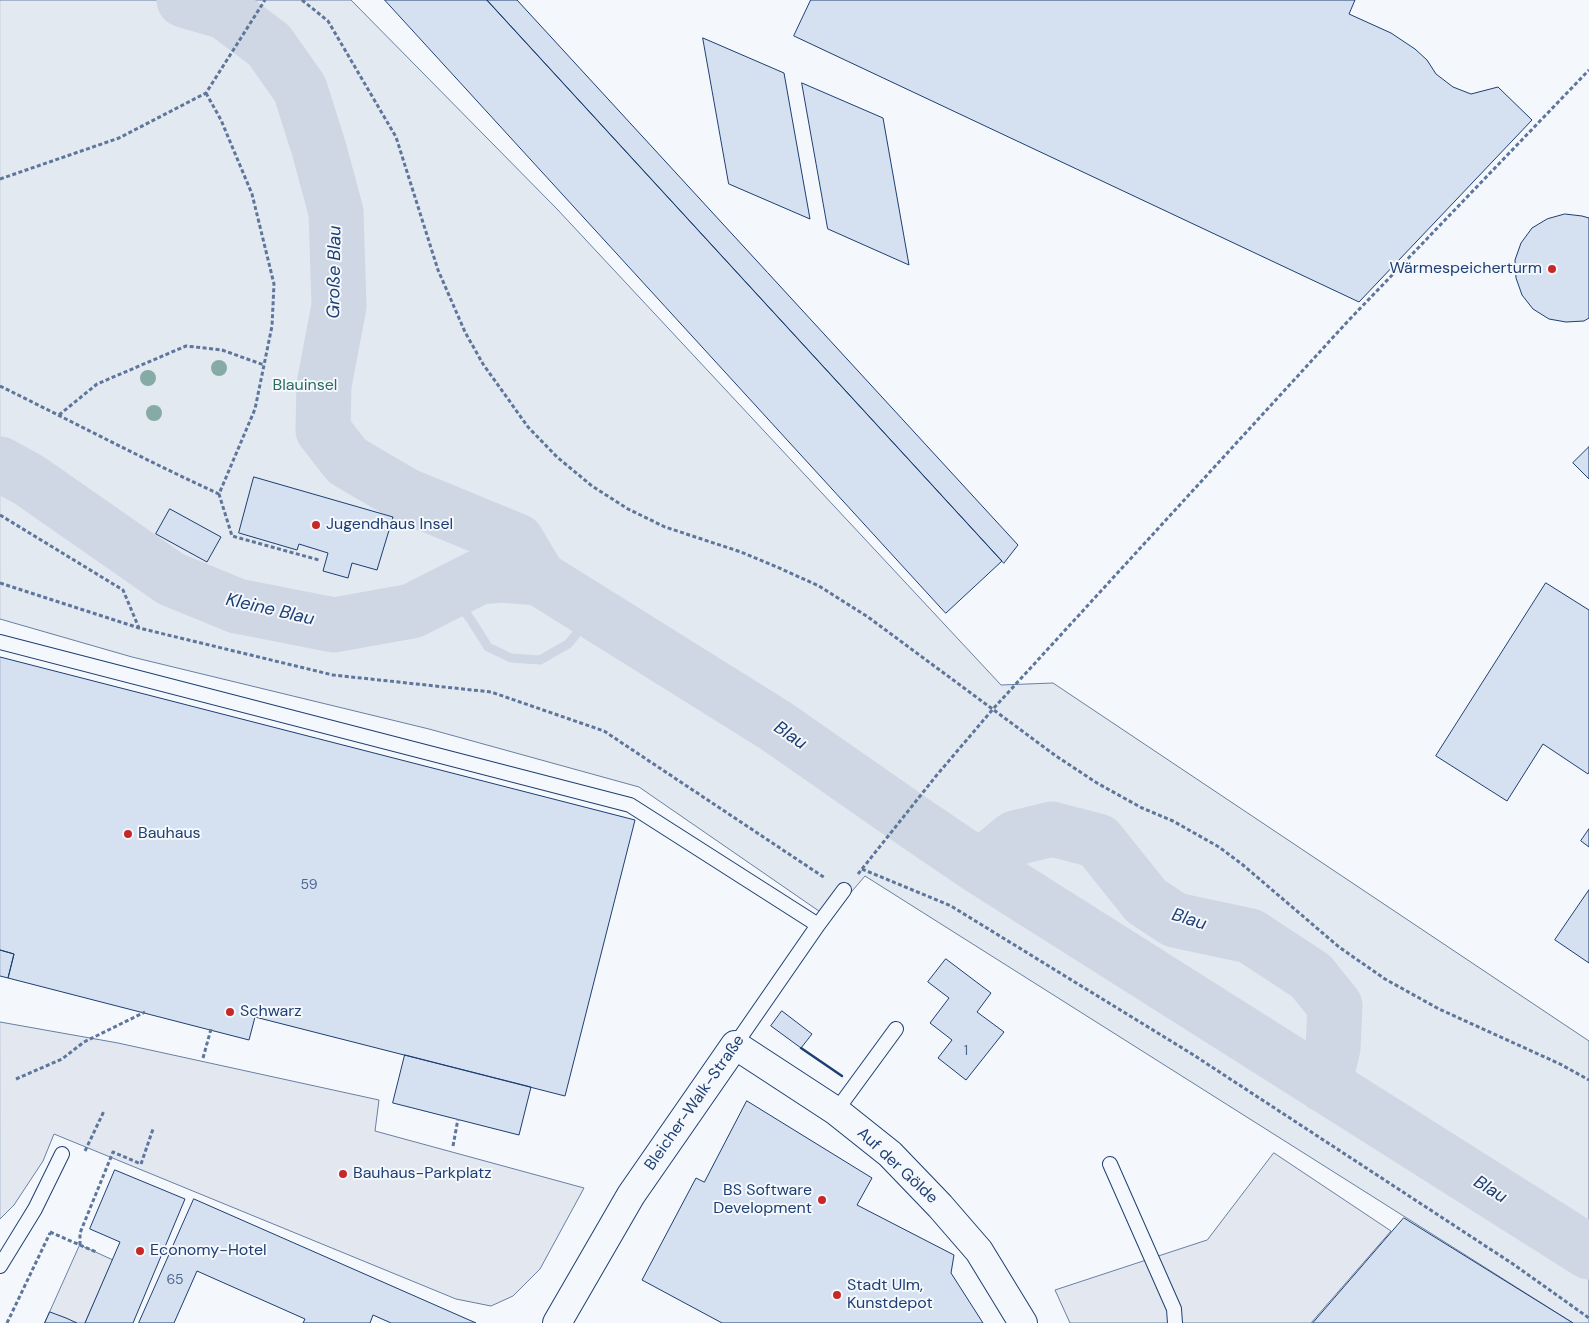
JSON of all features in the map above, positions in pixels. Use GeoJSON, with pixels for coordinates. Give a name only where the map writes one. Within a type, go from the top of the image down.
{"type":"FeatureCollection","features":[{"type":"Feature","properties":{"kind":"street","name":"Auf der Gölde"},"geometry":{"type":"LineString","coordinates":[[735,1045],[836,1111],[890,1154],[940,1206],[978,1251],[1023,1323]]}},
{"type":"Feature","properties":{"kind":"street","name":"Bleicher-Walk-Straße"},"geometry":{"type":"LineString","coordinates":[[557,1323],[631,1195],[735,1045]]}},
{"type":"Feature","properties":{"kind":"lane"},"geometry":{"type":"LineString","coordinates":[[0,642],[630,805],[818,925]]}},
{"type":"Feature","properties":{"kind":"lane","name":"Bleicher-Walk-Straße"},"geometry":{"type":"LineString","coordinates":[[735,1045],[844,890]]}},
{"type":"Feature","properties":{"kind":"lane"},"geometry":{"type":"LineString","coordinates":[[836,1111],[896,1029]]}},
{"type":"Feature","properties":{"kind":"lane"},"geometry":{"type":"LineString","coordinates":[[0,1266],[35,1209],[62,1154]]}},
{"type":"Feature","properties":{"kind":"lane"},"geometry":{"type":"LineString","coordinates":[[1110,1164],[1174,1309],[1175,1323]]}},
{"type":"Feature","properties":{"kind":"path"},"geometry":{"type":"LineString","coordinates":[[0,179],[119,138],[206,93],[265,0]]}},
{"type":"Feature","properties":{"kind":"path"},"geometry":{"type":"LineString","coordinates":[[302,0],[328,21],[396,136],[438,270],[466,332],[483,364],[528,427],[556,457],[592,486],[642,516],[665,527],[777,566],[819,586],[876,622],[1056,756],[1103,787],[1142,808],[1173,821],[1219,847],[1243,865],[1339,947],[1385,979],[1439,1009],[1560,1064],[1589,1080]]}},
{"type":"Feature","properties":{"kind":"path"},"geometry":{"type":"LineString","coordinates":[[1589,70],[1348,321],[992,709],[862,869],[951,906],[1184,1049],[1513,1264],[1589,1318]]}},
{"type":"Feature","properties":{"kind":"path"},"geometry":{"type":"LineString","coordinates":[[206,93],[221,120],[252,194],[274,284],[272,326],[255,408],[219,494],[232,536],[320,560]]}},
{"type":"Feature","properties":{"kind":"path"},"geometry":{"type":"LineString","coordinates":[[59,415],[97,384],[186,346],[222,350],[264,365]]}},
{"type":"Feature","properties":{"kind":"path"},"geometry":{"type":"LineString","coordinates":[[0,386],[219,494]]}},
{"type":"Feature","properties":{"kind":"path"},"geometry":{"type":"LineString","coordinates":[[0,515],[123,590],[139,628]]}},
{"type":"Feature","properties":{"kind":"path"},"geometry":{"type":"LineString","coordinates":[[0,583],[139,628],[333,675],[491,692],[604,731],[844,890]]}},
{"type":"Feature","properties":{"kind":"path"},"geometry":{"type":"LineString","coordinates":[[16,1079],[62,1059],[84,1042],[145,1012]]}},
{"type":"Feature","properties":{"kind":"path"},"geometry":{"type":"LineString","coordinates":[[203,1058],[211,1029]]}},
{"type":"Feature","properties":{"kind":"path"},"geometry":{"type":"LineString","coordinates":[[453,1146],[458,1119]]}},
{"type":"Feature","properties":{"kind":"path"},"geometry":{"type":"LineString","coordinates":[[80,1245],[80,1233],[113,1152],[141,1164],[153,1129]]}},
{"type":"Feature","properties":{"kind":"path"},"geometry":{"type":"LineString","coordinates":[[50,1232],[96,1252]]}},
{"type":"Feature","properties":{"kind":"green space","name":"Blauinsel"},"geometry":{"type":"Polygon","coordinates":[[[0,0],[351,0],[557,209],[1001,685],[1053,683],[1589,1041],[1589,1323],[1573,1323],[865,876],[829,918],[639,787],[429,729],[132,657],[0,619],[0,0]]]}},
{"type":"Feature","properties":{"kind":"shaded area","name":"Bauhaus-Parkplatz"},"geometry":{"type":"Polygon","coordinates":[[[0,1022],[118,1043],[379,1100],[375,1131],[584,1188],[540,1269],[513,1296],[491,1306],[456,1299],[54,1134],[43,1161],[14,1205],[0,1219],[0,1022]]]}},
{"type":"Feature","properties":{"kind":"shaded area"},"geometry":{"type":"Polygon","coordinates":[[[1274,1153],[1391,1231],[1311,1323],[1070,1323],[1055,1290],[1207,1240],[1274,1153]]]}},
{"type":"Feature","properties":{"kind":"shaded area"},"geometry":{"type":"Polygon","coordinates":[[[80,1245],[113,1260],[85,1323],[45,1323],[80,1245]]]}},
{"type":"Feature","properties":{"kind":"building"},"geometry":{"type":"Polygon","coordinates":[[[385,0],[487,0],[1002,561],[946,613],[385,0]]]}},
{"type":"Feature","properties":{"kind":"building"},"geometry":{"type":"Polygon","coordinates":[[[487,0],[517,0],[1018,545],[1004,563],[487,0]]]}},
{"type":"Feature","properties":{"kind":"building"},"geometry":{"type":"Polygon","coordinates":[[[811,0],[1355,0],[1349,14],[1391,33],[1415,49],[1427,60],[1436,74],[1453,87],[1471,94],[1498,87],[1532,120],[1359,302],[794,36],[811,0]]]}},
{"type":"Feature","properties":{"kind":"building"},"geometry":{"type":"Polygon","coordinates":[[[703,38],[784,73],[810,219],[729,184],[703,38]]]}},
{"type":"Feature","properties":{"kind":"building"},"geometry":{"type":"Polygon","coordinates":[[[802,83],[883,118],[909,265],[828,229],[802,83]]]}},
{"type":"Feature","properties":{"kind":"building","name":"Wärmespeicherturm"},"geometry":{"type":"Polygon","coordinates":[[[1565,214],[1589,218],[1589,318],[1584,321],[1566,322],[1549,319],[1533,309],[1522,295],[1516,278],[1515,260],[1521,243],[1532,228],[1547,219],[1565,214]]]}},
{"type":"Feature","properties":{"kind":"building"},"geometry":{"type":"Polygon","coordinates":[[[1589,447],[1589,479],[1573,463],[1589,447]]]}},
{"type":"Feature","properties":{"kind":"building","name":"Jugendhaus Insel"},"geometry":{"type":"Polygon","coordinates":[[[254,477],[393,517],[377,570],[352,563],[348,578],[323,571],[328,553],[299,544],[297,550],[239,533],[254,477]]]}},
{"type":"Feature","properties":{"kind":"building"},"geometry":{"type":"Polygon","coordinates":[[[170,509],[221,537],[207,562],[156,534],[170,509]]]}},
{"type":"Feature","properties":{"kind":"building"},"geometry":{"type":"Polygon","coordinates":[[[1546,583],[1589,610],[1589,772],[1588,774],[1543,744],[1507,801],[1436,756],[1546,583]]]}},
{"type":"Feature","properties":{"kind":"building"},"geometry":{"type":"Polygon","coordinates":[[[0,657],[635,820],[565,1096],[255,1017],[249,1040],[8,978],[14,954],[0,950],[0,657]]]}},
{"type":"Feature","properties":{"kind":"building"},"geometry":{"type":"Polygon","coordinates":[[[1589,829],[1589,847],[1581,841],[1589,829]]]}},
{"type":"Feature","properties":{"kind":"building"},"geometry":{"type":"Polygon","coordinates":[[[1589,890],[1589,963],[1555,940],[1589,890]]]}},
{"type":"Feature","properties":{"kind":"building"},"geometry":{"type":"Polygon","coordinates":[[[0,950],[14,954],[8,978],[0,976],[0,950]]]}},
{"type":"Feature","properties":{"kind":"building"},"geometry":{"type":"Polygon","coordinates":[[[946,959],[991,993],[977,1012],[1004,1032],[966,1080],[938,1058],[952,1040],[930,1023],[949,998],[928,982],[946,959]]]}},
{"type":"Feature","properties":{"kind":"building"},"geometry":{"type":"Polygon","coordinates":[[[782,1011],[812,1034],[801,1048],[771,1026],[782,1011]]]}},
{"type":"Feature","properties":{"kind":"building"},"geometry":{"type":"Polygon","coordinates":[[[405,1055],[531,1087],[519,1135],[393,1103],[405,1055]]]}},
{"type":"Feature","properties":{"kind":"building"},"geometry":{"type":"Polygon","coordinates":[[[747,1101],[872,1178],[857,1205],[954,1255],[951,1273],[983,1323],[722,1323],[642,1280],[696,1178],[704,1182],[747,1101]]]}},
{"type":"Feature","properties":{"kind":"building","name":"Economy-Hotel"},"geometry":{"type":"Polygon","coordinates":[[[115,1170],[185,1199],[133,1323],[85,1323],[120,1242],[90,1229],[115,1170]]]}},
{"type":"Feature","properties":{"kind":"building"},"geometry":{"type":"Polygon","coordinates":[[[194,1199],[476,1323],[391,1323],[373,1315],[370,1323],[303,1323],[305,1319],[197,1271],[174,1323],[139,1323],[194,1199]]]}},
{"type":"Feature","properties":{"kind":"building"},"geometry":{"type":"Polygon","coordinates":[[[1404,1218],[1573,1323],[1313,1323],[1404,1218]]]}},
{"type":"Feature","properties":{"kind":"building"},"geometry":{"type":"Polygon","coordinates":[[[50,1312],[66,1318],[77,1323],[45,1323],[50,1312]]]}},
{"type":"Feature","properties":{"kind":"waterway","name":"Blau"},"geometry":{"type":"LineString","coordinates":[[184,0],[225,12],[269,45],[300,89],[336,212],[339,306],[324,385],[323,430],[347,461],[405,495],[517,541],[539,578],[776,726],[980,867],[1589,1252]]}},
{"type":"Feature","properties":{"kind":"waterway","name":"Kleine Blau"},"geometry":{"type":"LineString","coordinates":[[0,464],[29,480],[171,579],[237,606],[334,625],[412,611],[479,577],[501,575],[539,578]]}},
{"type":"Feature","properties":{"kind":"waterway","name":"Blau"},"geometry":{"type":"LineString","coordinates":[[450,592],[488,647],[511,658],[540,660],[568,644],[594,613]]}},
{"type":"Feature","properties":{"kind":"waterway","name":"Blau"},"geometry":{"type":"LineString","coordinates":[[980,867],[1015,838],[1052,829],[1098,841],[1146,901],[1175,920],[1250,936],[1311,976],[1335,1006],[1333,1048],[1324,1085]]}},
{"type":"Feature","properties":{"kind":"wall"},"geometry":{"type":"LineString","coordinates":[[801,1048],[842,1076]]}},
{"type":"Feature","properties":{"kind":"place","name":"Wärmespeicherturm"},"geometry":{"type":"Point","coordinates":[1552,269]}},
{"type":"Feature","properties":{"kind":"place","name":"Jugendhaus Insel"},"geometry":{"type":"Point","coordinates":[316,525]}},
{"type":"Feature","properties":{"kind":"place","name":"Bauhaus"},"geometry":{"type":"Point","coordinates":[128,834]}},
{"type":"Feature","properties":{"kind":"place","name":"Schwarz"},"geometry":{"type":"Point","coordinates":[230,1012]}},
{"type":"Feature","properties":{"kind":"place","name":"Bauhaus-Parkplatz"},"geometry":{"type":"Point","coordinates":[343,1174]}},
{"type":"Feature","properties":{"kind":"place","name":"BS Software Development"},"geometry":{"type":"Point","coordinates":[822,1200]}},
{"type":"Feature","properties":{"kind":"place","name":"Economy-Hotel"},"geometry":{"type":"Point","coordinates":[140,1251]}},
{"type":"Feature","properties":{"kind":"place","name":"Stadt Ulm, Kunstdepot"},"geometry":{"type":"Point","coordinates":[837,1295]}},
{"type":"Feature","properties":{"kind":"water label","name":"Große Blau"},"geometry":{"type":"Point","coordinates":[335,272]}}]}
